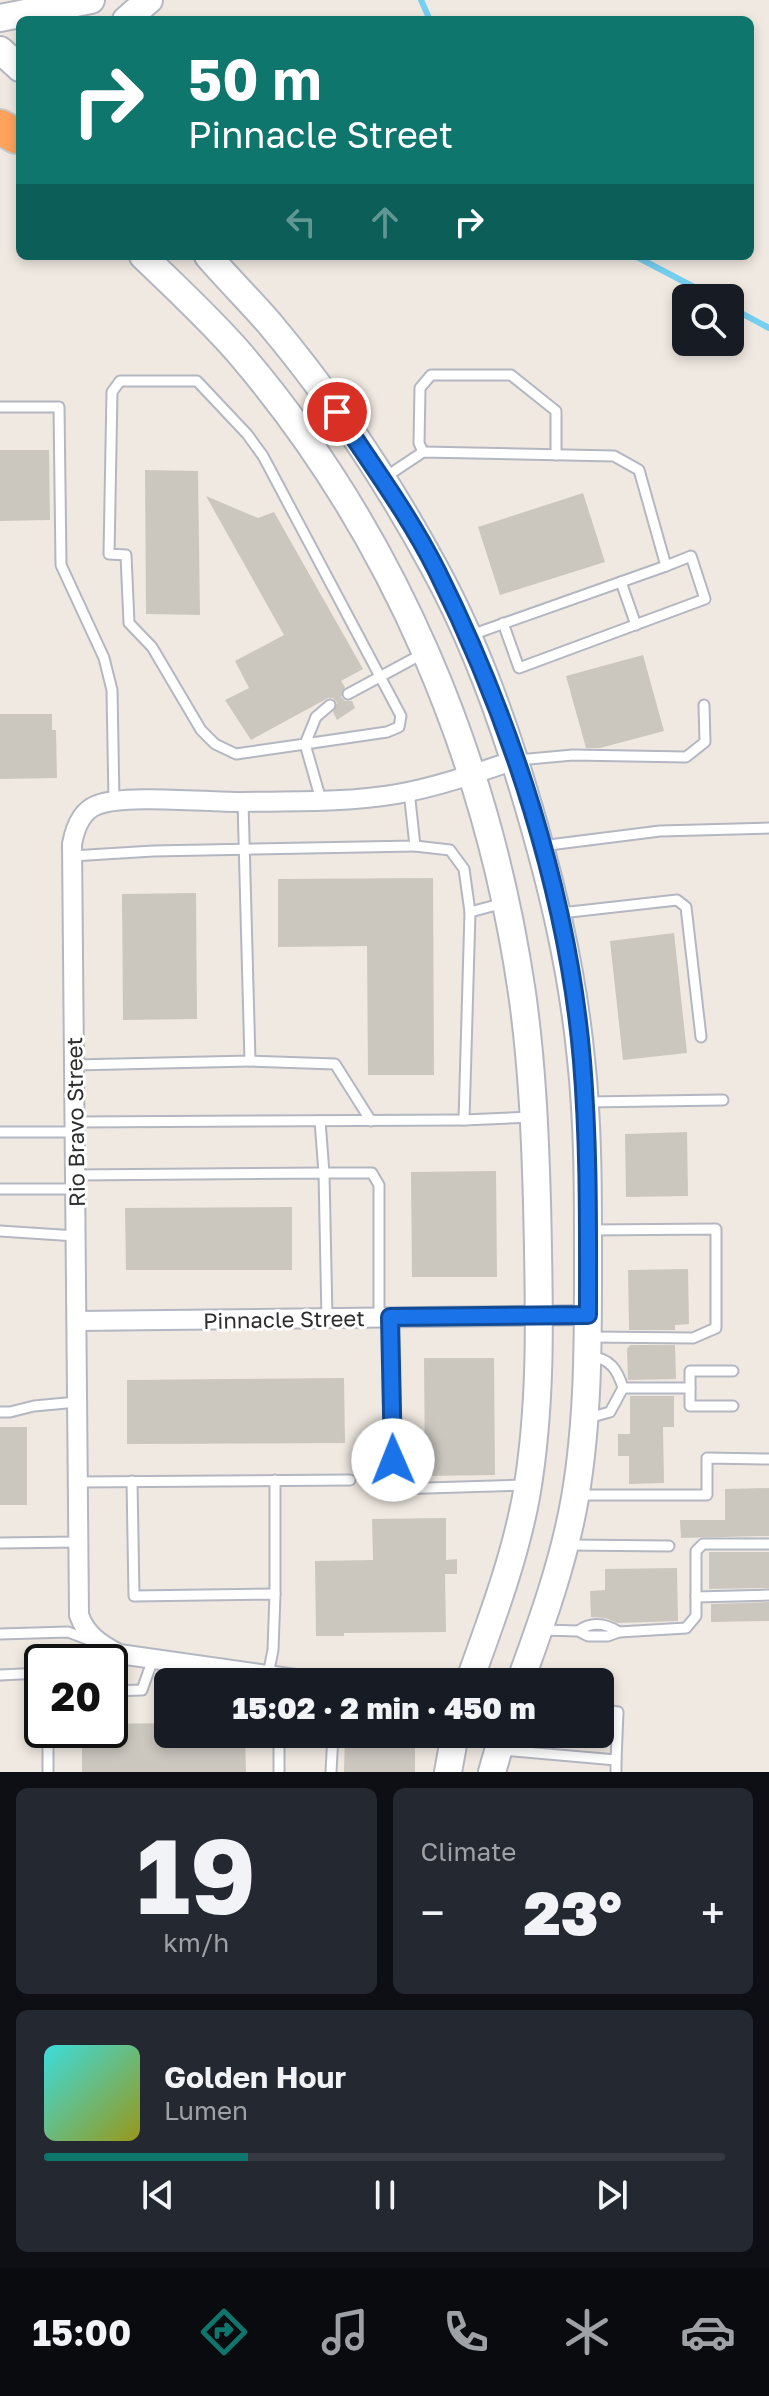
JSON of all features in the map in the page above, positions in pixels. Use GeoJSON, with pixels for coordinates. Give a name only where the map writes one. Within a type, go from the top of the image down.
{"type":"FeatureCollection","features":[{"type":"Feature","properties":{"kind":"main road"},"geometry":{"type":"LineString","coordinates":[[0,18],[91,0]]}},
{"type":"Feature","properties":{"kind":"main road"},"geometry":{"type":"LineString","coordinates":[[131,16],[149,0]]}},
{"type":"Feature","properties":{"kind":"main road"},"geometry":{"type":"LineString","coordinates":[[0,50],[16,64]]}},
{"type":"Feature","properties":{"kind":"main road"},"geometry":{"type":"LineString","coordinates":[[147,260],[239,353],[285,410],[368,536],[427,652],[473,775],[506,903],[522,993],[535,1117],[537,1394],[527,1485],[508,1572],[474,1668]]}},
{"type":"Feature","properties":{"kind":"main road"},"geometry":{"type":"LineString","coordinates":[[212,260],[270,324],[324,394],[435,568],[467,636],[515,760],[558,914],[577,1020],[584,1102],[588,1230],[584,1418],[575,1495],[565,1545],[525,1668]]}},
{"type":"Feature","properties":{"kind":"main road"},"geometry":{"type":"LineString","coordinates":[[328,473],[362,450]]}},
{"type":"Feature","properties":{"kind":"main road"},"geometry":{"type":"LineString","coordinates":[[448,1772],[452,1748]]}},
{"type":"Feature","properties":{"kind":"street","name":"Rio Bravo Street"},"geometry":{"type":"LineString","coordinates":[[100,1644],[87,1632],[79,1615],[72,856],[75,829],[94,806],[114,801],[362,799],[473,775],[515,760]]}},
{"type":"Feature","properties":{"kind":"street","name":"Pinnacle Street"},"geometry":{"type":"LineString","coordinates":[[77,1321],[537,1316],[587,1336]]}},
{"type":"Feature","properties":{"kind":"street"},"geometry":{"type":"LineString","coordinates":[[128,1655],[207,1668]]}},
{"type":"Feature","properties":{"kind":"lane"},"geometry":{"type":"LineString","coordinates":[[423,452],[419,443],[420,388],[431,375],[511,375],[556,411],[556,455]]}},
{"type":"Feature","properties":{"kind":"lane"},"geometry":{"type":"LineString","coordinates":[[120,381],[197,381],[247,434],[263,456],[401,716],[399,727],[387,732],[305,744],[236,754],[215,744],[201,730],[152,647],[129,623],[126,555],[109,554],[112,392],[120,381]]}},
{"type":"Feature","properties":{"kind":"lane"},"geometry":{"type":"LineString","coordinates":[[0,407],[59,407],[61,565],[104,658],[112,690],[114,801]]}},
{"type":"Feature","properties":{"kind":"lane"},"geometry":{"type":"LineString","coordinates":[[381,480],[423,452],[614,456],[639,470],[666,566]]}},
{"type":"Feature","properties":{"kind":"lane"},"geometry":{"type":"LineString","coordinates":[[467,636],[503,623],[666,566],[691,556],[705,599],[519,668],[503,623]]}},
{"type":"Feature","properties":{"kind":"lane"},"geometry":{"type":"LineString","coordinates":[[621,582],[636,625]]}},
{"type":"Feature","properties":{"kind":"lane"},"geometry":{"type":"LineString","coordinates":[[348,694],[427,652]]}},
{"type":"Feature","properties":{"kind":"lane"},"geometry":{"type":"LineString","coordinates":[[321,800],[305,744],[316,717],[330,705]]}},
{"type":"Feature","properties":{"kind":"lane"},"geometry":{"type":"LineString","coordinates":[[515,760],[573,755],[686,757],[705,742],[704,705]]}},
{"type":"Feature","properties":{"kind":"lane"},"geometry":{"type":"LineString","coordinates":[[409,791],[415,846]]}},
{"type":"Feature","properties":{"kind":"lane"},"geometry":{"type":"LineString","coordinates":[[243,802],[250,1061]]}},
{"type":"Feature","properties":{"kind":"lane"},"geometry":{"type":"LineString","coordinates":[[541,846],[660,831],[769,828]]}},
{"type":"Feature","properties":{"kind":"lane"},"geometry":{"type":"LineString","coordinates":[[72,856],[153,851],[415,846],[450,850],[464,869],[470,912],[464,1120]]}},
{"type":"Feature","properties":{"kind":"lane"},"geometry":{"type":"LineString","coordinates":[[558,914],[677,900],[686,907],[701,1037]]}},
{"type":"Feature","properties":{"kind":"lane"},"geometry":{"type":"LineString","coordinates":[[470,912],[506,903]]}},
{"type":"Feature","properties":{"kind":"lane"},"geometry":{"type":"LineString","coordinates":[[74,1065],[250,1061],[335,1064],[371,1121]]}},
{"type":"Feature","properties":{"kind":"lane"},"geometry":{"type":"LineString","coordinates":[[584,1102],[723,1100]]}},
{"type":"Feature","properties":{"kind":"lane"},"geometry":{"type":"LineString","coordinates":[[0,1132],[75,1127],[535,1117]]}},
{"type":"Feature","properties":{"kind":"lane"},"geometry":{"type":"LineString","coordinates":[[320,1121],[327,1318]]}},
{"type":"Feature","properties":{"kind":"lane"},"geometry":{"type":"LineString","coordinates":[[0,1189],[75,1182],[372,1173],[379,1185],[394,1489],[527,1485]]}},
{"type":"Feature","properties":{"kind":"lane"},"geometry":{"type":"LineString","coordinates":[[584,1418],[610,1412],[623,1388],[619,1374],[611,1364],[598,1357],[587,1336],[693,1338],[716,1328],[716,1229],[588,1230]]}},
{"type":"Feature","properties":{"kind":"lane"},"geometry":{"type":"LineString","coordinates":[[0,1231],[76,1236]]}},
{"type":"Feature","properties":{"kind":"lane"},"geometry":{"type":"LineString","coordinates":[[733,1371],[690,1371],[690,1406],[733,1406]]}},
{"type":"Feature","properties":{"kind":"lane"},"geometry":{"type":"LineString","coordinates":[[623,1388],[690,1388]]}},
{"type":"Feature","properties":{"kind":"lane"},"geometry":{"type":"LineString","coordinates":[[0,1412],[77,1402]]}},
{"type":"Feature","properties":{"kind":"lane"},"geometry":{"type":"LineString","coordinates":[[575,1495],[707,1495],[707,1458],[769,1459]]}},
{"type":"Feature","properties":{"kind":"lane"},"geometry":{"type":"LineString","coordinates":[[274,1668],[275,1480]]}},
{"type":"Feature","properties":{"kind":"lane"},"geometry":{"type":"LineString","coordinates":[[78,1482],[350,1480]]}},
{"type":"Feature","properties":{"kind":"lane"},"geometry":{"type":"LineString","coordinates":[[132,1481],[134,1596],[275,1594]]}},
{"type":"Feature","properties":{"kind":"lane"},"geometry":{"type":"LineString","coordinates":[[0,1543],[78,1542]]}},
{"type":"Feature","properties":{"kind":"lane"},"geometry":{"type":"LineString","coordinates":[[539,1630],[608,1636],[619,1632],[686,1628],[696,1616],[696,1551],[703,1544],[769,1544]]}},
{"type":"Feature","properties":{"kind":"lane"},"geometry":{"type":"LineString","coordinates":[[565,1545],[669,1546]]}},
{"type":"Feature","properties":{"kind":"lane"},"geometry":{"type":"LineString","coordinates":[[696,1597],[769,1595]]}},
{"type":"Feature","properties":{"kind":"lane"},"geometry":{"type":"LineString","coordinates":[[0,1634],[68,1632],[100,1644]]}},
{"type":"Feature","properties":{"kind":"lane"},"geometry":{"type":"LineString","coordinates":[[128,1690],[142,1690],[153,1659]]}},
{"type":"Feature","properties":{"kind":"lane"},"geometry":{"type":"LineString","coordinates":[[0,1675],[24,1674]]}},
{"type":"Feature","properties":{"kind":"lane"},"geometry":{"type":"LineString","coordinates":[[614,1711],[618,1712],[616,1772]]}},
{"type":"Feature","properties":{"kind":"lane"},"geometry":{"type":"LineString","coordinates":[[48,1748],[48,1772]]}},
{"type":"Feature","properties":{"kind":"lane"},"geometry":{"type":"LineString","coordinates":[[279,1748],[279,1772]]}},
{"type":"Feature","properties":{"kind":"lane"},"geometry":{"type":"LineString","coordinates":[[331,1772],[332,1748]]}},
{"type":"Feature","properties":{"kind":"lane"},"geometry":{"type":"LineString","coordinates":[[522,1748],[616,1760]]}},
{"type":"Feature","properties":{"kind":"building"},"geometry":{"type":"Polygon","coordinates":[[[0,450],[49,450],[50,520],[0,521],[0,450]]]}},
{"type":"Feature","properties":{"kind":"building"},"geometry":{"type":"Polygon","coordinates":[[[145,470],[198,471],[200,615],[146,614],[145,470]]]}},
{"type":"Feature","properties":{"kind":"building"},"geometry":{"type":"Polygon","coordinates":[[[583,493],[605,562],[500,595],[478,527],[583,493]]]}},
{"type":"Feature","properties":{"kind":"building"},"geometry":{"type":"Polygon","coordinates":[[[206,496],[258,518],[274,512],[363,669],[341,681],[345,687],[341,697],[352,701],[355,708],[337,720],[333,712],[337,703],[333,698],[328,698],[251,740],[225,700],[249,688],[235,661],[284,635],[206,496]]]}},
{"type":"Feature","properties":{"kind":"building"},"geometry":{"type":"Polygon","coordinates":[[[643,655],[664,731],[600,748],[586,748],[566,676],[643,655]]]}},
{"type":"Feature","properties":{"kind":"building"},"geometry":{"type":"Polygon","coordinates":[[[0,714],[52,714],[52,730],[56,730],[57,778],[0,779],[0,714]]]}},
{"type":"Feature","properties":{"kind":"building"},"geometry":{"type":"Polygon","coordinates":[[[433,878],[434,1075],[368,1075],[367,946],[278,947],[278,879],[433,878]]]}},
{"type":"Feature","properties":{"kind":"building"},"geometry":{"type":"Polygon","coordinates":[[[196,893],[197,1019],[123,1020],[122,894],[196,893]]]}},
{"type":"Feature","properties":{"kind":"building"},"geometry":{"type":"Polygon","coordinates":[[[674,933],[687,1053],[623,1060],[610,941],[674,933]]]}},
{"type":"Feature","properties":{"kind":"building"},"geometry":{"type":"Polygon","coordinates":[[[687,1132],[688,1196],[626,1197],[625,1134],[687,1132]]]}},
{"type":"Feature","properties":{"kind":"building"},"geometry":{"type":"Polygon","coordinates":[[[496,1171],[497,1277],[412,1277],[411,1172],[496,1171]]]}},
{"type":"Feature","properties":{"kind":"building"},"geometry":{"type":"Polygon","coordinates":[[[292,1207],[292,1270],[126,1270],[125,1208],[292,1207]]]}},
{"type":"Feature","properties":{"kind":"building"},"geometry":{"type":"Polygon","coordinates":[[[688,1269],[689,1324],[675,1325],[675,1330],[629,1330],[628,1270],[688,1269]]]}},
{"type":"Feature","properties":{"kind":"building"},"geometry":{"type":"Polygon","coordinates":[[[630,1345],[675,1345],[676,1379],[628,1380],[627,1349],[630,1345]]]}},
{"type":"Feature","properties":{"kind":"building"},"geometry":{"type":"Polygon","coordinates":[[[424,1358],[494,1358],[495,1475],[425,1476],[424,1358]]]}},
{"type":"Feature","properties":{"kind":"building"},"geometry":{"type":"Polygon","coordinates":[[[344,1378],[345,1443],[127,1444],[127,1380],[344,1378]]]}},
{"type":"Feature","properties":{"kind":"building"},"geometry":{"type":"Polygon","coordinates":[[[630,1396],[674,1396],[674,1427],[663,1427],[664,1483],[629,1484],[629,1456],[618,1456],[618,1434],[630,1434],[630,1396]]]}},
{"type":"Feature","properties":{"kind":"building"},"geometry":{"type":"Polygon","coordinates":[[[0,1427],[27,1427],[27,1505],[0,1505],[0,1427]]]}},
{"type":"Feature","properties":{"kind":"building"},"geometry":{"type":"Polygon","coordinates":[[[769,1488],[769,1536],[681,1538],[680,1520],[725,1520],[725,1489],[769,1488]]]}},
{"type":"Feature","properties":{"kind":"building"},"geometry":{"type":"Polygon","coordinates":[[[446,1518],[446,1560],[457,1559],[457,1574],[445,1574],[446,1632],[316,1636],[315,1561],[373,1560],[372,1519],[446,1518]]]}},
{"type":"Feature","properties":{"kind":"building"},"geometry":{"type":"Polygon","coordinates":[[[709,1552],[769,1552],[769,1588],[709,1589],[709,1552]]]}},
{"type":"Feature","properties":{"kind":"building"},"geometry":{"type":"Polygon","coordinates":[[[677,1568],[678,1621],[618,1623],[591,1617],[590,1591],[605,1590],[605,1569],[677,1568]]]}},
{"type":"Feature","properties":{"kind":"building"},"geometry":{"type":"Polygon","coordinates":[[[769,1602],[769,1621],[711,1622],[711,1604],[769,1602]]]}},
{"type":"Feature","properties":{"kind":"building"},"geometry":{"type":"Polygon","coordinates":[[[154,1723],[154,1748],[245,1748],[246,1772],[82,1772],[82,1748],[128,1748],[128,1724],[154,1723]]]}},
{"type":"Feature","properties":{"kind":"building"},"geometry":{"type":"Polygon","coordinates":[[[345,1748],[415,1748],[415,1772],[344,1772],[345,1748]]]}},
{"type":"Feature","properties":{"kind":"waterway"},"geometry":{"type":"LineString","coordinates":[[421,0],[428,16]]}},
{"type":"Feature","properties":{"kind":"waterway"},"geometry":{"type":"LineString","coordinates":[[643,260],[688,284]]}},
{"type":"Feature","properties":{"kind":"waterway"},"geometry":{"type":"LineString","coordinates":[[744,315],[769,328]]}},
{"type":"Feature","properties":{"kind":"route"},"geometry":{"type":"LineString","coordinates":[[337,412],[404,514],[435,568],[473,648],[502,722],[541,846],[558,914],[582,1060],[588,1315],[390,1317],[393,1460]]}}]}
